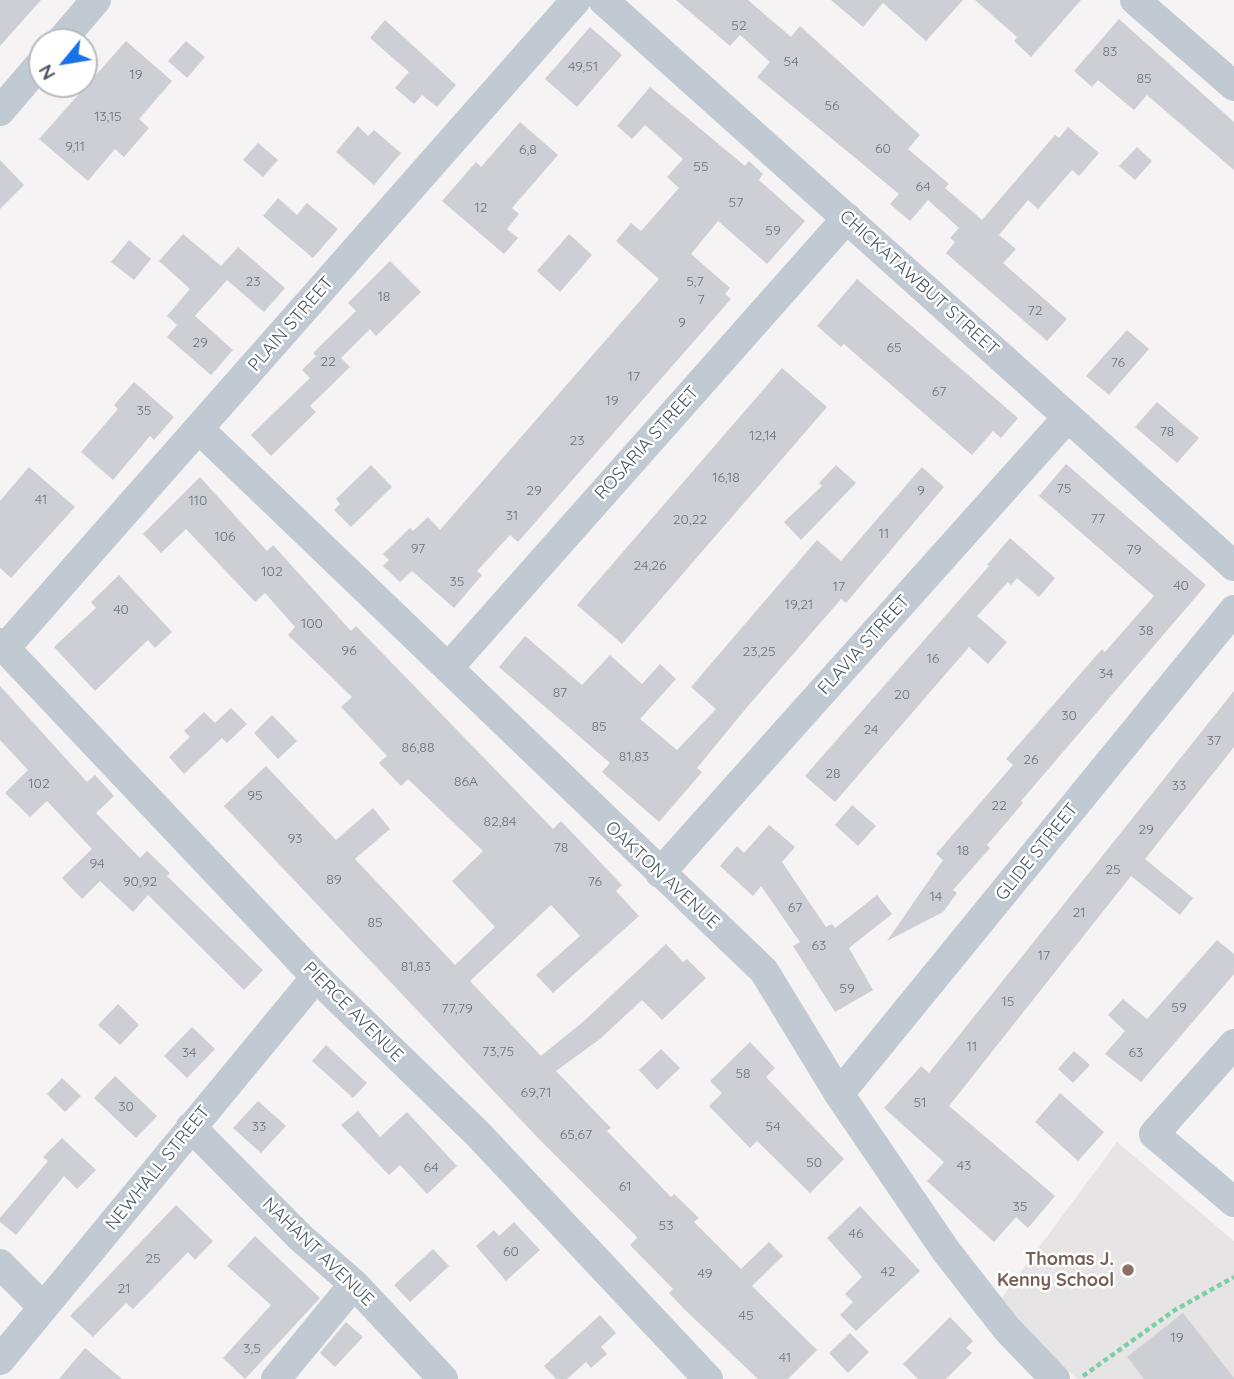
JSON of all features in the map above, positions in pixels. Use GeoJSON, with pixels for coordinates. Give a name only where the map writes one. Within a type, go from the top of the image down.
{"type":"FeatureCollection","features":[{"type":"Feature","properties":{"kind":"street"},"geometry":{"type":"LineString","coordinates":[[72,28],[96,0]]}},
{"type":"Feature","properties":{"kind":"street","name":"PLAIN STREET"},"geometry":{"type":"LineString","coordinates":[[2,646],[199,429],[576,0]]}},
{"type":"Feature","properties":{"kind":"street","name":"CHICKATAWBUT STREET"},"geometry":{"type":"LineString","coordinates":[[603,0],[1234,566]]}},
{"type":"Feature","properties":{"kind":"street"},"geometry":{"type":"LineString","coordinates":[[1147,4],[1234,86]]}},
{"type":"Feature","properties":{"kind":"street"},"geometry":{"type":"LineString","coordinates":[[0,111],[28,78]]}},
{"type":"Feature","properties":{"kind":"street","name":"ROSARIA STREET"},"geometry":{"type":"LineString","coordinates":[[448,668],[847,218]]}},
{"type":"Feature","properties":{"kind":"street","name":"FLAVIA STREET"},"geometry":{"type":"LineString","coordinates":[[660,873],[1068,417]]}},
{"type":"Feature","properties":{"kind":"street","name":"OAKTON AVENUE"},"geometry":{"type":"LineString","coordinates":[[199,429],[764,971],[839,1094],[946,1251],[1007,1329],[1055,1379]]}},
{"type":"Feature","properties":{"kind":"street","name":"GLIDE STREET"},"geometry":{"type":"LineString","coordinates":[[839,1094],[1234,610]]}},
{"type":"Feature","properties":{"kind":"street","name":"PIERCE AVENUE"},"geometry":{"type":"LineString","coordinates":[[2,646],[316,976],[478,1134],[708,1379]]}},
{"type":"Feature","properties":{"kind":"street","name":"NEWHALL STREET"},"geometry":{"type":"LineString","coordinates":[[0,1360],[316,976]]}},
{"type":"Feature","properties":{"kind":"street"},"geometry":{"type":"LineString","coordinates":[[1234,1044],[1154,1134],[1234,1202]]}},
{"type":"Feature","properties":{"kind":"street","name":"NAHANT AVENUE"},"geometry":{"type":"LineString","coordinates":[[191,1127],[301,1238],[354,1284],[443,1379]]}},
{"type":"Feature","properties":{"kind":"street"},"geometry":{"type":"LineString","coordinates":[[0,1264],[43,1307]]}},
{"type":"Feature","properties":{"kind":"street"},"geometry":{"type":"LineString","coordinates":[[276,1379],[354,1284]]}},
{"type":"Feature","properties":{"kind":"path"},"geometry":{"type":"LineString","coordinates":[[1079,1379],[1175,1310],[1234,1277]]}},
{"type":"Feature","properties":{"kind":"shaded area","name":"Thomas J. Kenny School"},"geometry":{"type":"Polygon","coordinates":[[[1117,1142],[1234,1241],[1234,1379],[1077,1379],[1002,1306],[1000,1300],[1117,1142]]]}},
{"type":"Feature","properties":{"kind":"building"},"geometry":{"type":"Polygon","coordinates":[[[0,0],[41,0],[0,46],[0,0]]]}},
{"type":"Feature","properties":{"kind":"building"},"geometry":{"type":"Polygon","coordinates":[[[676,0],[748,0],[791,37],[800,26],[920,135],[908,149],[949,184],[945,188],[982,220],[1055,135],[1059,138],[1068,127],[1099,153],[1079,176],[1072,170],[1038,209],[1028,200],[999,235],[1016,249],[1003,263],[1067,319],[1047,341],[946,253],[955,242],[950,238],[959,228],[928,200],[910,221],[890,204],[899,194],[757,77],[770,62],[740,35],[730,46],[676,0]]]}},
{"type":"Feature","properties":{"kind":"building"},"geometry":{"type":"Polygon","coordinates":[[[831,0],[963,0],[926,41],[883,3],[863,27],[831,0]]]}},
{"type":"Feature","properties":{"kind":"building"},"geometry":{"type":"Polygon","coordinates":[[[975,0],[1081,0],[1031,57],[1014,41],[1017,37],[975,0]]]}},
{"type":"Feature","properties":{"kind":"building"},"geometry":{"type":"Polygon","coordinates":[[[1119,19],[1234,122],[1234,170],[1147,95],[1134,110],[1098,80],[1092,87],[1074,71],[1119,19]]]}},
{"type":"Feature","properties":{"kind":"building"},"geometry":{"type":"Polygon","coordinates":[[[385,20],[456,85],[437,107],[422,95],[414,104],[395,88],[409,72],[370,38],[385,20]]]}},
{"type":"Feature","properties":{"kind":"building"},"geometry":{"type":"Polygon","coordinates":[[[590,27],[622,55],[577,107],[545,79],[590,27]]]}},
{"type":"Feature","properties":{"kind":"building"},"geometry":{"type":"Polygon","coordinates":[[[126,41],[172,81],[139,119],[149,128],[124,157],[115,149],[88,181],[39,139],[75,98],[98,98],[98,73],[126,41]]]}},
{"type":"Feature","properties":{"kind":"building"},"geometry":{"type":"Polygon","coordinates":[[[186,41],[205,57],[187,78],[168,61],[186,41]]]}},
{"type":"Feature","properties":{"kind":"building"},"geometry":{"type":"Polygon","coordinates":[[[650,87],[745,166],[749,161],[763,174],[759,180],[805,221],[767,264],[718,221],[691,254],[730,288],[725,294],[731,299],[518,542],[510,535],[477,571],[482,575],[454,608],[412,571],[400,582],[383,566],[389,560],[383,554],[410,528],[413,531],[428,517],[440,530],[659,279],[616,241],[631,223],[641,231],[679,188],[667,177],[683,159],[645,125],[632,139],[617,126],[650,87]]]}},
{"type":"Feature","properties":{"kind":"building"},"geometry":{"type":"Polygon","coordinates":[[[520,122],[558,155],[512,208],[519,214],[507,229],[518,238],[504,254],[442,201],[476,162],[481,167],[520,122]]]}},
{"type":"Feature","properties":{"kind":"building"},"geometry":{"type":"Polygon","coordinates":[[[358,126],[368,136],[374,130],[401,153],[374,185],[336,152],[358,126]]]}},
{"type":"Feature","properties":{"kind":"building"},"geometry":{"type":"Polygon","coordinates":[[[258,143],[278,160],[263,177],[243,160],[258,143]]]}},
{"type":"Feature","properties":{"kind":"building"},"geometry":{"type":"Polygon","coordinates":[[[1137,147],[1152,161],[1135,180],[1119,166],[1137,147]]]}},
{"type":"Feature","properties":{"kind":"building"},"geometry":{"type":"Polygon","coordinates":[[[0,160],[24,185],[0,209],[0,160]]]}},
{"type":"Feature","properties":{"kind":"building"},"geometry":{"type":"Polygon","coordinates":[[[278,198],[297,215],[307,203],[338,229],[313,258],[263,216],[278,198]]]}},
{"type":"Feature","properties":{"kind":"building"},"geometry":{"type":"Polygon","coordinates":[[[183,234],[221,266],[238,247],[285,288],[264,312],[227,280],[195,316],[233,350],[211,375],[167,337],[177,325],[167,316],[190,289],[159,261],[183,234]]]}},
{"type":"Feature","properties":{"kind":"building"},"geometry":{"type":"Polygon","coordinates":[[[569,234],[592,255],[560,292],[537,271],[569,234]]]}},
{"type":"Feature","properties":{"kind":"building"},"geometry":{"type":"Polygon","coordinates":[[[129,240],[151,259],[134,280],[111,262],[129,240]]]}},
{"type":"Feature","properties":{"kind":"building"},"geometry":{"type":"Polygon","coordinates":[[[390,261],[421,292],[376,336],[370,329],[341,358],[350,367],[310,406],[316,412],[271,456],[251,435],[310,378],[302,370],[316,356],[313,353],[356,311],[348,303],[390,261]]]}},
{"type":"Feature","properties":{"kind":"building"},"geometry":{"type":"Polygon","coordinates":[[[857,279],[1018,418],[1001,438],[993,431],[972,455],[844,344],[841,347],[817,326],[857,279]]]}},
{"type":"Feature","properties":{"kind":"building"},"geometry":{"type":"Polygon","coordinates":[[[1127,330],[1149,349],[1109,395],[1086,376],[1127,330]]]}},
{"type":"Feature","properties":{"kind":"building"},"geometry":{"type":"Polygon","coordinates":[[[782,368],[827,407],[622,644],[577,605],[782,368]]]}},
{"type":"Feature","properties":{"kind":"building"},"geometry":{"type":"Polygon","coordinates":[[[134,382],[174,417],[154,440],[150,436],[113,480],[81,452],[118,409],[114,405],[134,382]]]}},
{"type":"Feature","properties":{"kind":"building"},"geometry":{"type":"Polygon","coordinates":[[[1157,402],[1199,438],[1177,463],[1135,427],[1157,402]]]}},
{"type":"Feature","properties":{"kind":"building"},"geometry":{"type":"Polygon","coordinates":[[[1066,464],[1206,585],[1021,801],[1023,803],[987,845],[990,848],[953,890],[957,893],[943,912],[887,941],[943,860],[936,854],[1013,765],[1006,759],[1102,649],[1105,652],[1154,596],[1039,496],[1066,464]]]}},
{"type":"Feature","properties":{"kind":"building"},"geometry":{"type":"Polygon","coordinates":[[[371,465],[392,487],[351,527],[334,510],[340,504],[336,499],[371,465]]]}},
{"type":"Feature","properties":{"kind":"building"},"geometry":{"type":"Polygon","coordinates":[[[836,465],[856,483],[801,540],[784,522],[822,486],[819,483],[836,465]]]}},
{"type":"Feature","properties":{"kind":"building"},"geometry":{"type":"Polygon","coordinates":[[[29,467],[75,507],[11,578],[0,568],[0,501],[29,467]]]}},
{"type":"Feature","properties":{"kind":"building"},"geometry":{"type":"Polygon","coordinates":[[[922,467],[944,487],[846,603],[841,599],[748,706],[697,768],[702,772],[659,822],[602,772],[610,763],[499,667],[525,636],[582,685],[610,655],[642,684],[660,664],[676,679],[640,719],[677,750],[716,709],[691,687],[817,540],[841,561],[922,467]]]}},
{"type":"Feature","properties":{"kind":"building"},"geometry":{"type":"Polygon","coordinates":[[[200,477],[267,551],[273,545],[351,631],[356,626],[553,829],[561,821],[622,885],[616,891],[639,916],[553,993],[536,975],[580,936],[551,905],[470,981],[541,1056],[584,1021],[666,944],[683,962],[687,959],[706,978],[662,1020],[642,1000],[600,1039],[556,1071],[611,1128],[607,1131],[671,1197],[674,1194],[699,1218],[694,1222],[741,1269],[769,1242],[783,1256],[752,1286],[817,1350],[788,1379],[758,1379],[685,1310],[669,1293],[673,1289],[630,1245],[637,1238],[634,1234],[538,1138],[224,806],[266,766],[336,840],[373,808],[390,829],[355,859],[455,965],[495,927],[452,881],[483,851],[408,779],[401,786],[379,763],[387,756],[341,707],[352,697],[288,635],[295,627],[265,593],[255,602],[186,529],[161,553],[143,534],[200,477]]]}},
{"type":"Feature","properties":{"kind":"building"},"geometry":{"type":"Polygon","coordinates":[[[1010,538],[1055,578],[1039,597],[1017,578],[1011,585],[1008,582],[977,616],[1007,642],[988,664],[969,647],[835,802],[805,776],[989,566],[987,565],[1010,538]]]}},
{"type":"Feature","properties":{"kind":"building"},"geometry":{"type":"Polygon","coordinates":[[[119,575],[172,632],[155,648],[148,640],[95,691],[54,647],[96,608],[91,602],[119,575]]]}},
{"type":"Feature","properties":{"kind":"building"},"geometry":{"type":"Polygon","coordinates":[[[0,686],[87,782],[95,775],[114,796],[96,813],[140,858],[147,851],[170,873],[167,876],[263,970],[244,990],[148,895],[133,912],[100,881],[82,899],[62,878],[92,849],[47,801],[30,817],[5,793],[28,770],[0,740],[0,686]]]}},
{"type":"Feature","properties":{"kind":"building"},"geometry":{"type":"Polygon","coordinates":[[[1234,691],[1234,747],[1145,859],[1193,898],[1180,915],[1131,876],[949,1106],[1055,1196],[1028,1228],[1016,1217],[994,1242],[927,1181],[944,1162],[884,1108],[921,1066],[929,1073],[1234,691]]]}},
{"type":"Feature","properties":{"kind":"building"},"geometry":{"type":"Polygon","coordinates":[[[231,708],[247,724],[227,743],[222,738],[184,774],[169,757],[190,737],[184,731],[204,712],[215,723],[231,708]]]}},
{"type":"Feature","properties":{"kind":"building"},"geometry":{"type":"Polygon","coordinates":[[[272,715],[297,741],[278,759],[254,733],[272,715]]]}},
{"type":"Feature","properties":{"kind":"building"},"geometry":{"type":"Polygon","coordinates":[[[852,805],[876,826],[858,846],[835,825],[852,805]]]}},
{"type":"Feature","properties":{"kind":"building"},"geometry":{"type":"Polygon","coordinates":[[[769,825],[795,847],[782,862],[826,927],[832,924],[835,928],[877,895],[892,914],[849,948],[873,990],[835,1012],[793,946],[800,942],[761,886],[753,896],[720,866],[737,846],[744,853],[769,825]]]}},
{"type":"Feature","properties":{"kind":"building"},"geometry":{"type":"Polygon","coordinates":[[[1217,940],[1234,954],[1234,974],[1141,1082],[1105,1054],[1125,1031],[1108,1015],[1123,999],[1147,1019],[1217,940]]]}},
{"type":"Feature","properties":{"kind":"building"},"geometry":{"type":"Polygon","coordinates":[[[118,1004],[139,1025],[120,1045],[98,1025],[118,1004]]]}},
{"type":"Feature","properties":{"kind":"building"},"geometry":{"type":"Polygon","coordinates":[[[192,1027],[215,1049],[187,1078],[164,1056],[192,1027]]]}},
{"type":"Feature","properties":{"kind":"building"},"geometry":{"type":"Polygon","coordinates":[[[750,1042],[775,1068],[766,1077],[844,1159],[810,1193],[757,1141],[750,1148],[709,1106],[722,1093],[710,1081],[750,1042]]]}},
{"type":"Feature","properties":{"kind":"building"},"geometry":{"type":"Polygon","coordinates":[[[326,1045],[367,1083],[353,1098],[312,1061],[326,1045]]]}},
{"type":"Feature","properties":{"kind":"building"},"geometry":{"type":"Polygon","coordinates":[[[661,1049],[680,1068],[657,1090],[639,1070],[661,1049]]]}},
{"type":"Feature","properties":{"kind":"building"},"geometry":{"type":"Polygon","coordinates":[[[1074,1051],[1090,1065],[1073,1083],[1058,1069],[1074,1051]]]}},
{"type":"Feature","properties":{"kind":"building"},"geometry":{"type":"Polygon","coordinates":[[[115,1076],[157,1116],[136,1138],[94,1098],[115,1076]]]}},
{"type":"Feature","properties":{"kind":"building"},"geometry":{"type":"Polygon","coordinates":[[[62,1078],[81,1096],[65,1112],[47,1094],[62,1078]]]}},
{"type":"Feature","properties":{"kind":"building"},"geometry":{"type":"Polygon","coordinates":[[[1060,1093],[1104,1132],[1078,1161],[1035,1122],[1060,1093]]]}},
{"type":"Feature","properties":{"kind":"building"},"geometry":{"type":"Polygon","coordinates":[[[258,1101],[286,1126],[261,1153],[233,1128],[258,1101]]]}},
{"type":"Feature","properties":{"kind":"building"},"geometry":{"type":"Polygon","coordinates":[[[358,1111],[380,1137],[407,1112],[457,1166],[427,1194],[400,1165],[389,1175],[341,1125],[358,1111]]]}},
{"type":"Feature","properties":{"kind":"building"},"geometry":{"type":"Polygon","coordinates":[[[62,1138],[96,1170],[77,1189],[64,1176],[16,1235],[0,1222],[0,1218],[48,1161],[43,1157],[62,1138]]]}},
{"type":"Feature","properties":{"kind":"building"},"geometry":{"type":"Polygon","coordinates":[[[176,1205],[213,1241],[195,1260],[188,1252],[133,1309],[126,1303],[93,1337],[70,1316],[176,1205]]]}},
{"type":"Feature","properties":{"kind":"building"},"geometry":{"type":"Polygon","coordinates":[[[860,1206],[920,1271],[856,1331],[840,1315],[853,1302],[845,1294],[862,1277],[827,1238],[860,1206]]]}},
{"type":"Feature","properties":{"kind":"building"},"geometry":{"type":"Polygon","coordinates":[[[514,1222],[540,1250],[506,1281],[476,1246],[494,1230],[499,1236],[514,1222]]]}},
{"type":"Feature","properties":{"kind":"building"},"geometry":{"type":"Polygon","coordinates":[[[255,1236],[320,1298],[245,1379],[223,1358],[271,1305],[227,1266],[255,1236]]]}},
{"type":"Feature","properties":{"kind":"building"},"geometry":{"type":"Polygon","coordinates":[[[433,1249],[449,1266],[410,1302],[394,1285],[433,1249]]]}},
{"type":"Feature","properties":{"kind":"building"},"geometry":{"type":"Polygon","coordinates":[[[1183,1313],[1234,1379],[1144,1379],[1127,1357],[1183,1313]]]}},
{"type":"Feature","properties":{"kind":"building"},"geometry":{"type":"Polygon","coordinates":[[[600,1315],[616,1333],[601,1347],[607,1354],[591,1368],[586,1362],[567,1379],[556,1379],[544,1366],[600,1315]]]}},
{"type":"Feature","properties":{"kind":"building"},"geometry":{"type":"Polygon","coordinates":[[[950,1317],[973,1341],[966,1348],[972,1353],[946,1379],[918,1379],[903,1364],[950,1317]]]}},
{"type":"Feature","properties":{"kind":"building"},"geometry":{"type":"Polygon","coordinates":[[[346,1322],[363,1337],[335,1367],[320,1353],[346,1322]]]}},
{"type":"Feature","properties":{"kind":"building"},"geometry":{"type":"Polygon","coordinates":[[[850,1333],[869,1352],[848,1373],[829,1353],[850,1333]]]}},
{"type":"Feature","properties":{"kind":"building"},"geometry":{"type":"Polygon","coordinates":[[[85,1348],[122,1379],[59,1379],[85,1348]]]}},
{"type":"Feature","properties":{"kind":"place","name":"Thomas J. Kenny School"},"geometry":{"type":"Point","coordinates":[1128,1270]}}]}
